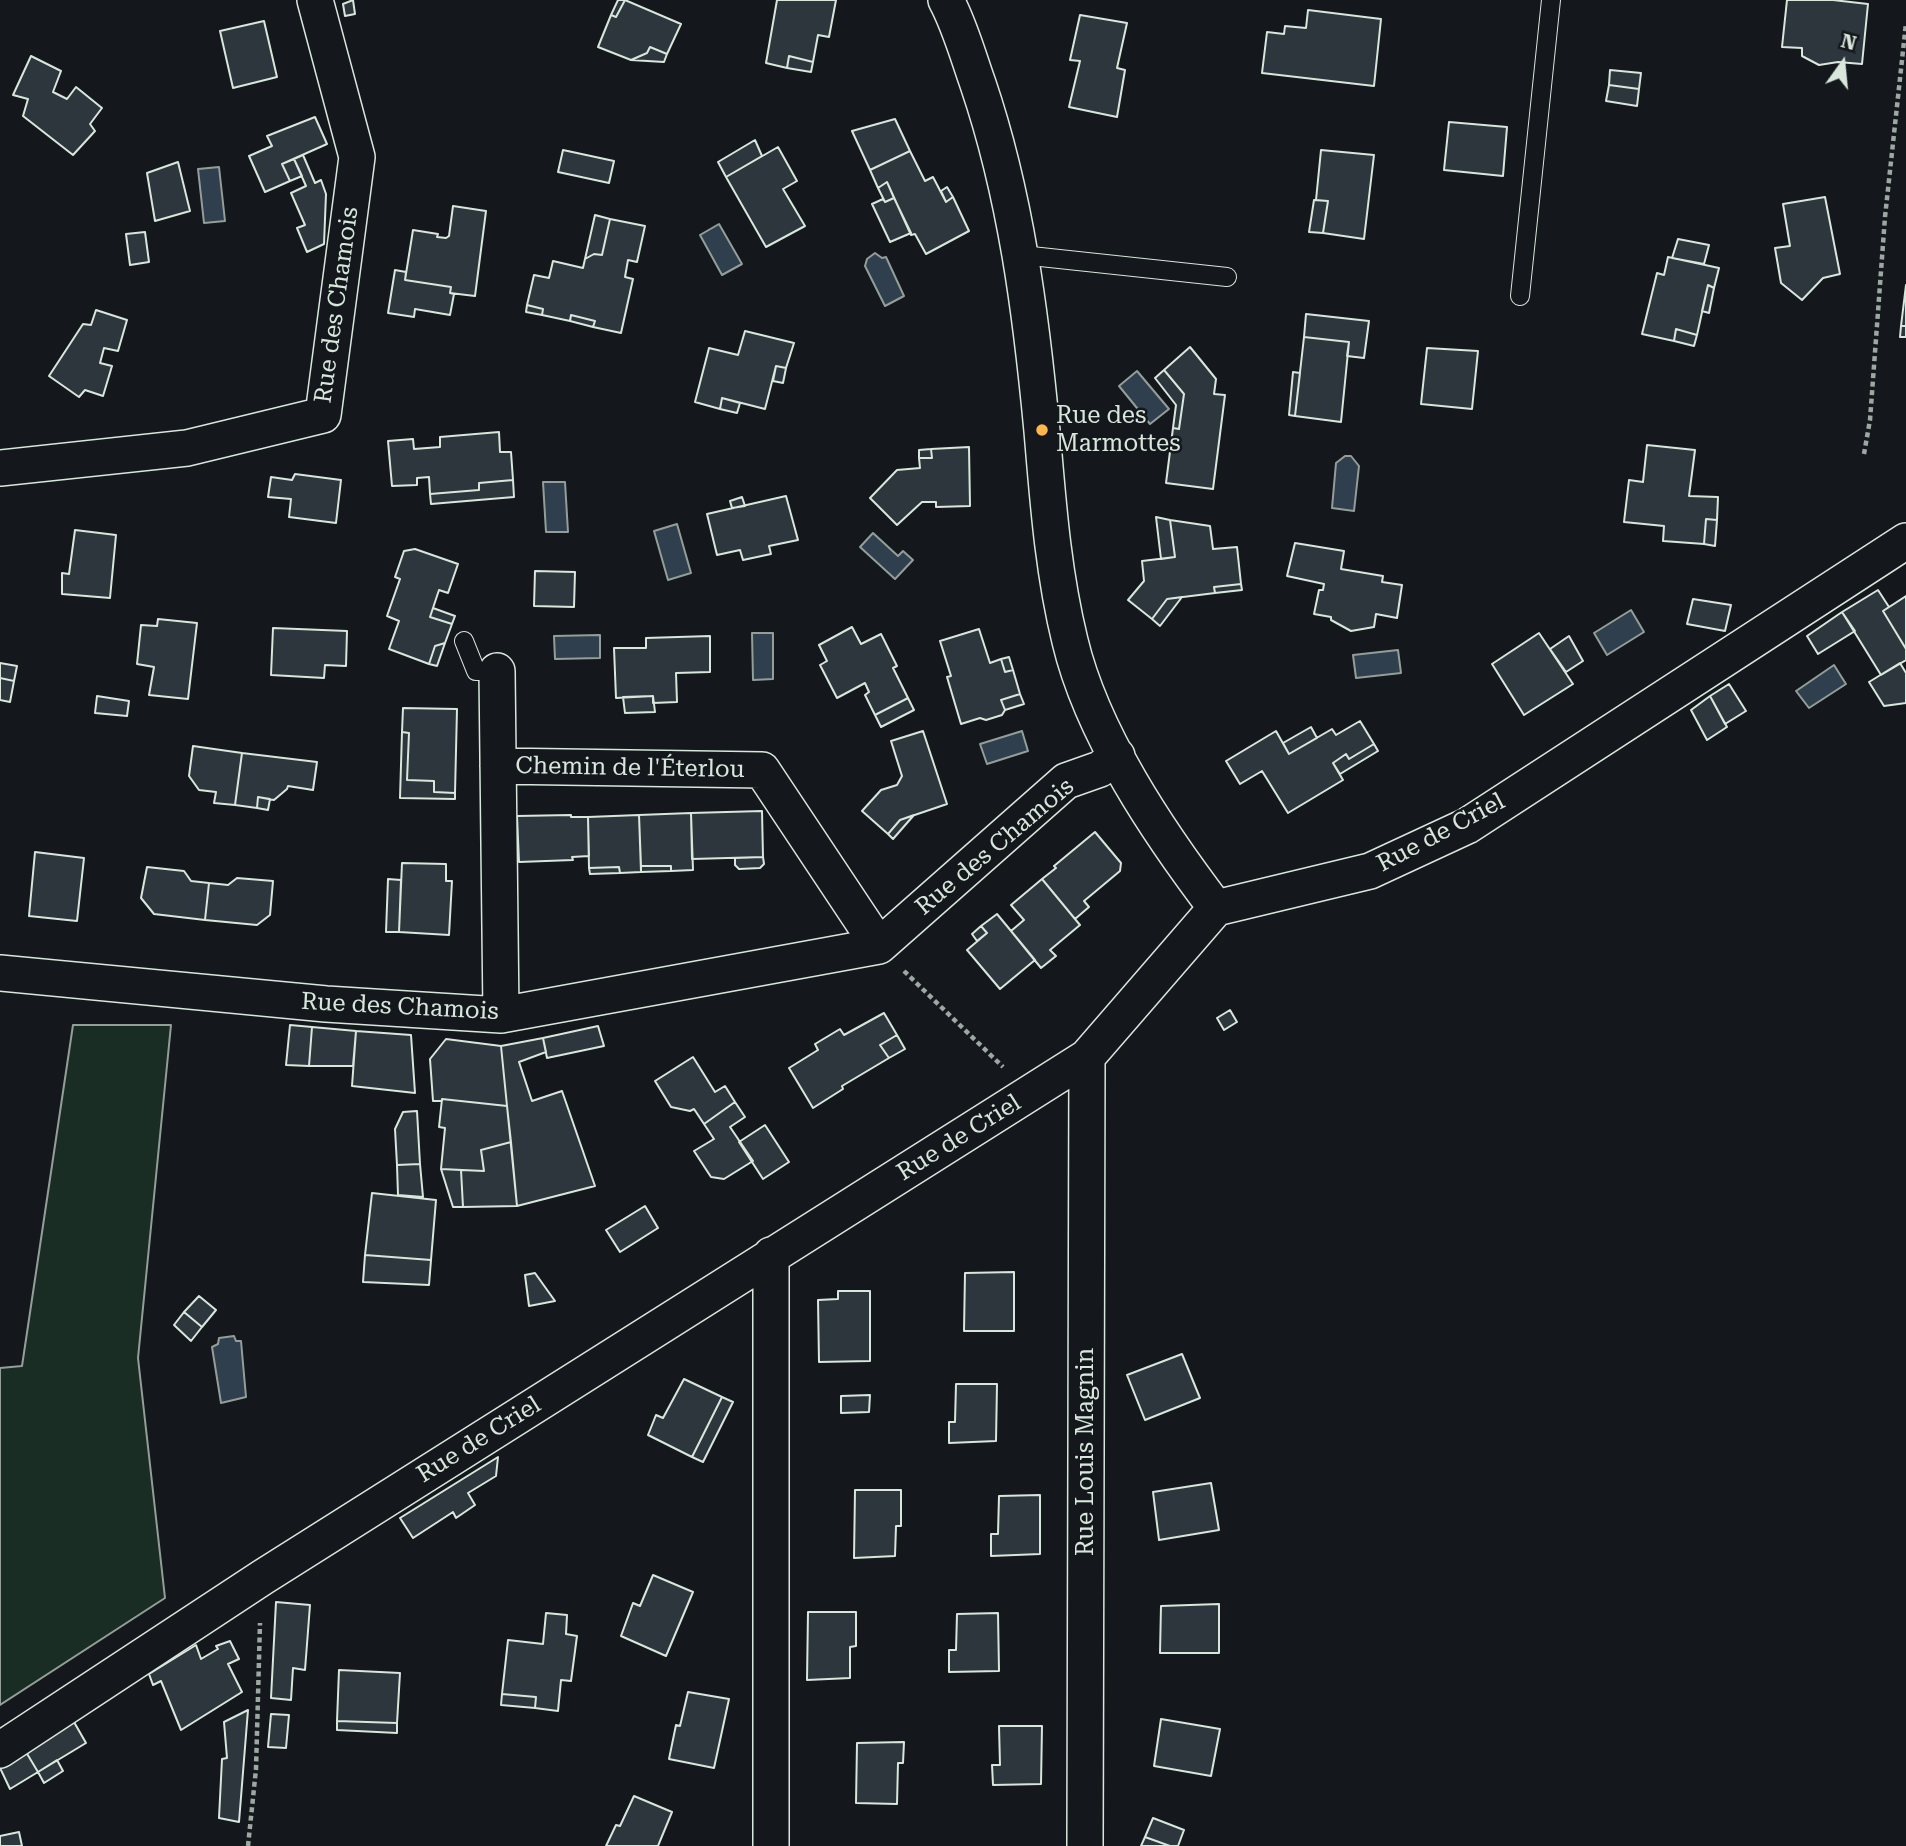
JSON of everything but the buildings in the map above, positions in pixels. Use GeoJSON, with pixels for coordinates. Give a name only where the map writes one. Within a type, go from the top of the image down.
{"type":"FeatureCollection","features":[{"type":"Feature","properties":{"kind":"street","name":"Rue des Chamois"},"geometry":{"type":"LineString","coordinates":[[0,468],[187,448],[323,415],[357,157],[315,0]]}},
{"type":"Feature","properties":{"kind":"street"},"geometry":{"type":"LineString","coordinates":[[946,0],[994,132],[1022,255],[1042,430],[1050,531],[1070,642],[1094,710],[1117,756],[1176,855],[1216,908]]}},
{"type":"Feature","properties":{"kind":"street","name":"Rue de Criel"},"geometry":{"type":"LineString","coordinates":[[0,1750],[263,1577],[1087,1057],[1216,908],[1370,871],[1467,826],[1906,541]]}},
{"type":"Feature","properties":{"kind":"street","name":"Chemin de l'Éterlou"},"geometry":{"type":"LineString","coordinates":[[497,671],[501,1015]]}},
{"type":"Feature","properties":{"kind":"street","name":"Rue des Chamois"},"geometry":{"type":"LineString","coordinates":[[0,973],[326,1004],[501,1015],[879,946],[1066,781],[1100,769],[1117,756]]}},
{"type":"Feature","properties":{"kind":"street","name":"Chemin de l'Éterlou"},"geometry":{"type":"LineString","coordinates":[[498,766],[762,770],[879,946]]}},
{"type":"Feature","properties":{"kind":"street","name":"Rue Louis Magnin"},"geometry":{"type":"LineString","coordinates":[[1085,1846],[1087,1057]]}},
{"type":"Feature","properties":{"kind":"street"},"geometry":{"type":"LineString","coordinates":[[771,1255],[771,1846]]}},
{"type":"Feature","properties":{"kind":"lane"},"geometry":{"type":"LineString","coordinates":[[1520,296],[1551,0]]}},
{"type":"Feature","properties":{"kind":"lane"},"geometry":{"type":"LineString","coordinates":[[1022,255],[1227,277]]}},
{"type":"Feature","properties":{"kind":"lane"},"geometry":{"type":"LineString","coordinates":[[464,641],[477,671],[497,671]]}},
{"type":"Feature","properties":{"kind":"path"},"geometry":{"type":"LineString","coordinates":[[1864,454],[1870,420],[1885,217],[1906,23]]}},
{"type":"Feature","properties":{"kind":"path"},"geometry":{"type":"LineString","coordinates":[[879,946],[1031,1094]]}},
{"type":"Feature","properties":{"kind":"path"},"geometry":{"type":"LineString","coordinates":[[248,1846],[256,1769],[263,1577]]}},
{"type":"Feature","properties":{"kind":"green space"},"geometry":{"type":"Polygon","coordinates":[[[73,1025],[171,1025],[138,1358],[165,1598],[0,1705],[0,1368],[22,1366],[73,1025]]]}},
{"type":"Feature","properties":{"kind":"water"},"geometry":{"type":"Polygon","coordinates":[[[219,167],[225,221],[204,223],[198,169],[219,167]]]}},
{"type":"Feature","properties":{"kind":"water"},"geometry":{"type":"Polygon","coordinates":[[[719,224],[742,264],[722,275],[700,235],[719,224]]]}},
{"type":"Feature","properties":{"kind":"water"},"geometry":{"type":"Polygon","coordinates":[[[875,253],[882,258],[886,257],[904,296],[885,306],[865,266],[867,259],[875,253]]]}},
{"type":"Feature","properties":{"kind":"water"},"geometry":{"type":"Polygon","coordinates":[[[1137,371],[1169,409],[1150,424],[1119,386],[1137,371]]]}},
{"type":"Feature","properties":{"kind":"water"},"geometry":{"type":"Polygon","coordinates":[[[1345,456],[1351,456],[1359,466],[1354,511],[1332,508],[1336,463],[1345,456]]]}},
{"type":"Feature","properties":{"kind":"water"},"geometry":{"type":"Polygon","coordinates":[[[543,482],[565,482],[568,532],[546,532],[543,482]]]}},
{"type":"Feature","properties":{"kind":"water"},"geometry":{"type":"Polygon","coordinates":[[[677,524],[691,573],[668,580],[654,531],[677,524]]]}},
{"type":"Feature","properties":{"kind":"water"},"geometry":{"type":"Polygon","coordinates":[[[873,533],[898,556],[903,551],[913,560],[895,579],[860,547],[873,533]]]}},
{"type":"Feature","properties":{"kind":"water"},"geometry":{"type":"Polygon","coordinates":[[[1631,610],[1644,632],[1607,655],[1594,633],[1631,610]]]}},
{"type":"Feature","properties":{"kind":"water"},"geometry":{"type":"Polygon","coordinates":[[[752,633],[773,633],[773,679],[753,680],[752,633]]]}},
{"type":"Feature","properties":{"kind":"water"},"geometry":{"type":"Polygon","coordinates":[[[600,635],[600,658],[555,659],[554,636],[600,635]]]}},
{"type":"Feature","properties":{"kind":"water"},"geometry":{"type":"Polygon","coordinates":[[[1398,650],[1401,673],[1356,678],[1353,655],[1398,650]]]}},
{"type":"Feature","properties":{"kind":"water"},"geometry":{"type":"Polygon","coordinates":[[[1834,665],[1846,684],[1809,708],[1796,691],[1834,665]]]}},
{"type":"Feature","properties":{"kind":"water"},"geometry":{"type":"Polygon","coordinates":[[[1022,731],[1028,751],[987,764],[980,744],[1022,731]]]}},
{"type":"Feature","properties":{"kind":"water"},"geometry":{"type":"Polygon","coordinates":[[[234,1336],[236,1341],[241,1341],[246,1397],[221,1403],[212,1347],[218,1344],[219,1338],[234,1336]]]}},
{"type":"Feature","properties":{"kind":"place","name":"Rue des Marmottes"},"geometry":{"type":"Point","coordinates":[1042,430]}}]}
